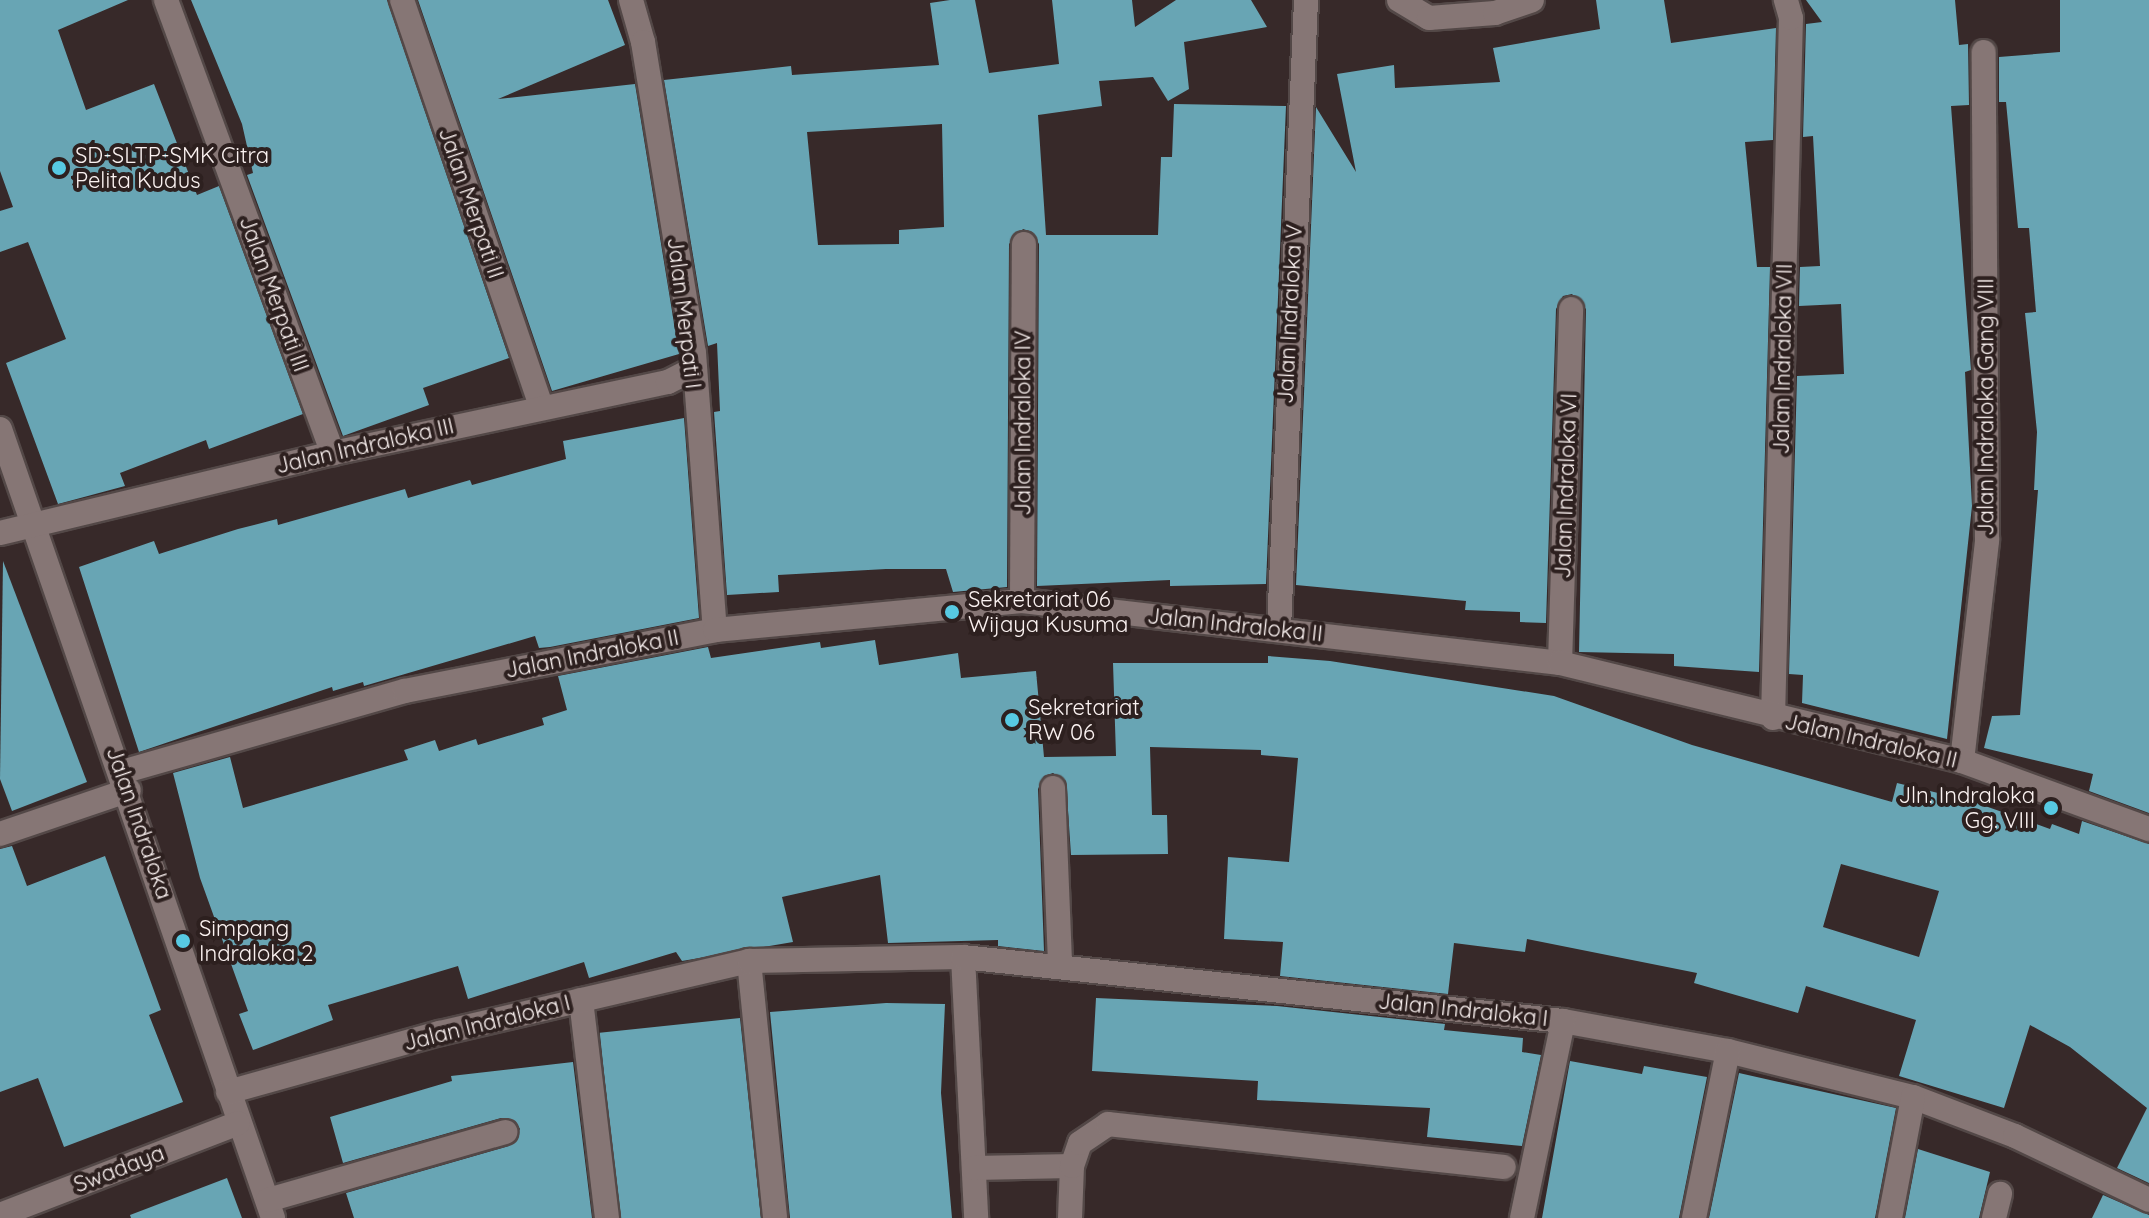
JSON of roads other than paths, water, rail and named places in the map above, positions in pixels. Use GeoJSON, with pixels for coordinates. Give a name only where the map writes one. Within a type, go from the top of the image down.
{"type":"FeatureCollection","features":[{"type":"Feature","properties":{"kind":"street","name":"Jalan Merpati III"},"geometry":{"type":"LineString","coordinates":[[166,0],[333,453]]}},
{"type":"Feature","properties":{"kind":"street","name":"Jalan Merpati II"},"geometry":{"type":"LineString","coordinates":[[402,0],[541,406]]}},
{"type":"Feature","properties":{"kind":"street","name":"Jalan Merpati I"},"geometry":{"type":"LineString","coordinates":[[631,0],[643,42],[693,369],[715,630]]}},
{"type":"Feature","properties":{"kind":"street","name":"Jalan Indraloka V"},"geometry":{"type":"LineString","coordinates":[[1279,629],[1306,0]]}},
{"type":"Feature","properties":{"kind":"street"},"geometry":{"type":"LineString","coordinates":[[1399,0],[1429,18],[1495,13],[1532,0]]}},
{"type":"Feature","properties":{"kind":"street","name":"Jalan Indraloka VII"},"geometry":{"type":"LineString","coordinates":[[1773,718],[1791,18],[1786,0]]}},
{"type":"Feature","properties":{"kind":"street","name":"Jalan Indraloka Gang VIII"},"geometry":{"type":"LineString","coordinates":[[1962,761],[1987,540],[1984,52]]}},
{"type":"Feature","properties":{"kind":"street","name":"Jalan Indraloka IV"},"geometry":{"type":"LineString","coordinates":[[1022,601],[1024,244]]}},
{"type":"Feature","properties":{"kind":"street","name":"Jalan Indraloka VI"},"geometry":{"type":"LineString","coordinates":[[1560,663],[1571,309]]}},
{"type":"Feature","properties":{"kind":"street","name":"Jalan Indraloka III"},"geometry":{"type":"LineString","coordinates":[[0,533],[333,453],[541,406],[668,382],[693,369]]}},
{"type":"Feature","properties":{"kind":"street","name":"Jalan Indraloka"},"geometry":{"type":"LineString","coordinates":[[0,429],[125,781],[238,1123],[270,1209]]}},
{"type":"Feature","properties":{"kind":"street","name":"Jalan Indraloka II"},"geometry":{"type":"LineString","coordinates":[[0,834],[125,781],[405,691],[715,630],[1022,601],[1560,663],[1773,718],[1962,761],[2149,829]]}},
{"type":"Feature","properties":{"kind":"street"},"geometry":{"type":"LineString","coordinates":[[1053,788],[1060,966]]}},
{"type":"Feature","properties":{"kind":"street"},"geometry":{"type":"LineString","coordinates":[[963,957],[976,1218]]}},
{"type":"Feature","properties":{"kind":"street","name":"Jalan Indraloka I"},"geometry":{"type":"LineString","coordinates":[[228,1092],[581,1000],[749,961],[963,957],[1563,1021],[1728,1051],[1913,1097],[2015,1136],[2149,1200]]}},
{"type":"Feature","properties":{"kind":"street"},"geometry":{"type":"LineString","coordinates":[[749,961],[775,1218]]}},
{"type":"Feature","properties":{"kind":"street"},"geometry":{"type":"LineString","coordinates":[[581,1000],[607,1218]]}},
{"type":"Feature","properties":{"kind":"street"},"geometry":{"type":"LineString","coordinates":[[1522,1218],[1563,1021]]}},
{"type":"Feature","properties":{"kind":"street"},"geometry":{"type":"LineString","coordinates":[[1694,1218],[1728,1051]]}},
{"type":"Feature","properties":{"kind":"street"},"geometry":{"type":"LineString","coordinates":[[1890,1218],[1913,1097]]}},
{"type":"Feature","properties":{"kind":"street","name":"Swadaya"},"geometry":{"type":"LineString","coordinates":[[0,1215],[238,1123]]}},
{"type":"Feature","properties":{"kind":"street"},"geometry":{"type":"LineString","coordinates":[[1070,1218],[1072,1166],[1080,1143],[1108,1124],[1504,1167]]}},
{"type":"Feature","properties":{"kind":"street"},"geometry":{"type":"LineString","coordinates":[[270,1209],[505,1132]]}},
{"type":"Feature","properties":{"kind":"street"},"geometry":{"type":"LineString","coordinates":[[974,1168],[1072,1166]]}},
{"type":"Feature","properties":{"kind":"street"},"geometry":{"type":"LineString","coordinates":[[1994,1218],[2000,1194]]}},
{"type":"Feature","properties":{"kind":"place","name":"SD-SLTP-SMK Citra Pelita Kudus"},"geometry":{"type":"Point","coordinates":[59,168]}},
{"type":"Feature","properties":{"kind":"place","name":"Sekretariat 06 Wijaya Kusuma"},"geometry":{"type":"Point","coordinates":[952,612]}},
{"type":"Feature","properties":{"kind":"place","name":"Sekretariat RW 06"},"geometry":{"type":"Point","coordinates":[1012,720]}},
{"type":"Feature","properties":{"kind":"place","name":"Jln. Indraloka Gg. VIII"},"geometry":{"type":"Point","coordinates":[2051,808]}},
{"type":"Feature","properties":{"kind":"place","name":"Simpang Indraloka 2"},"geometry":{"type":"Point","coordinates":[183,941]}}]}
